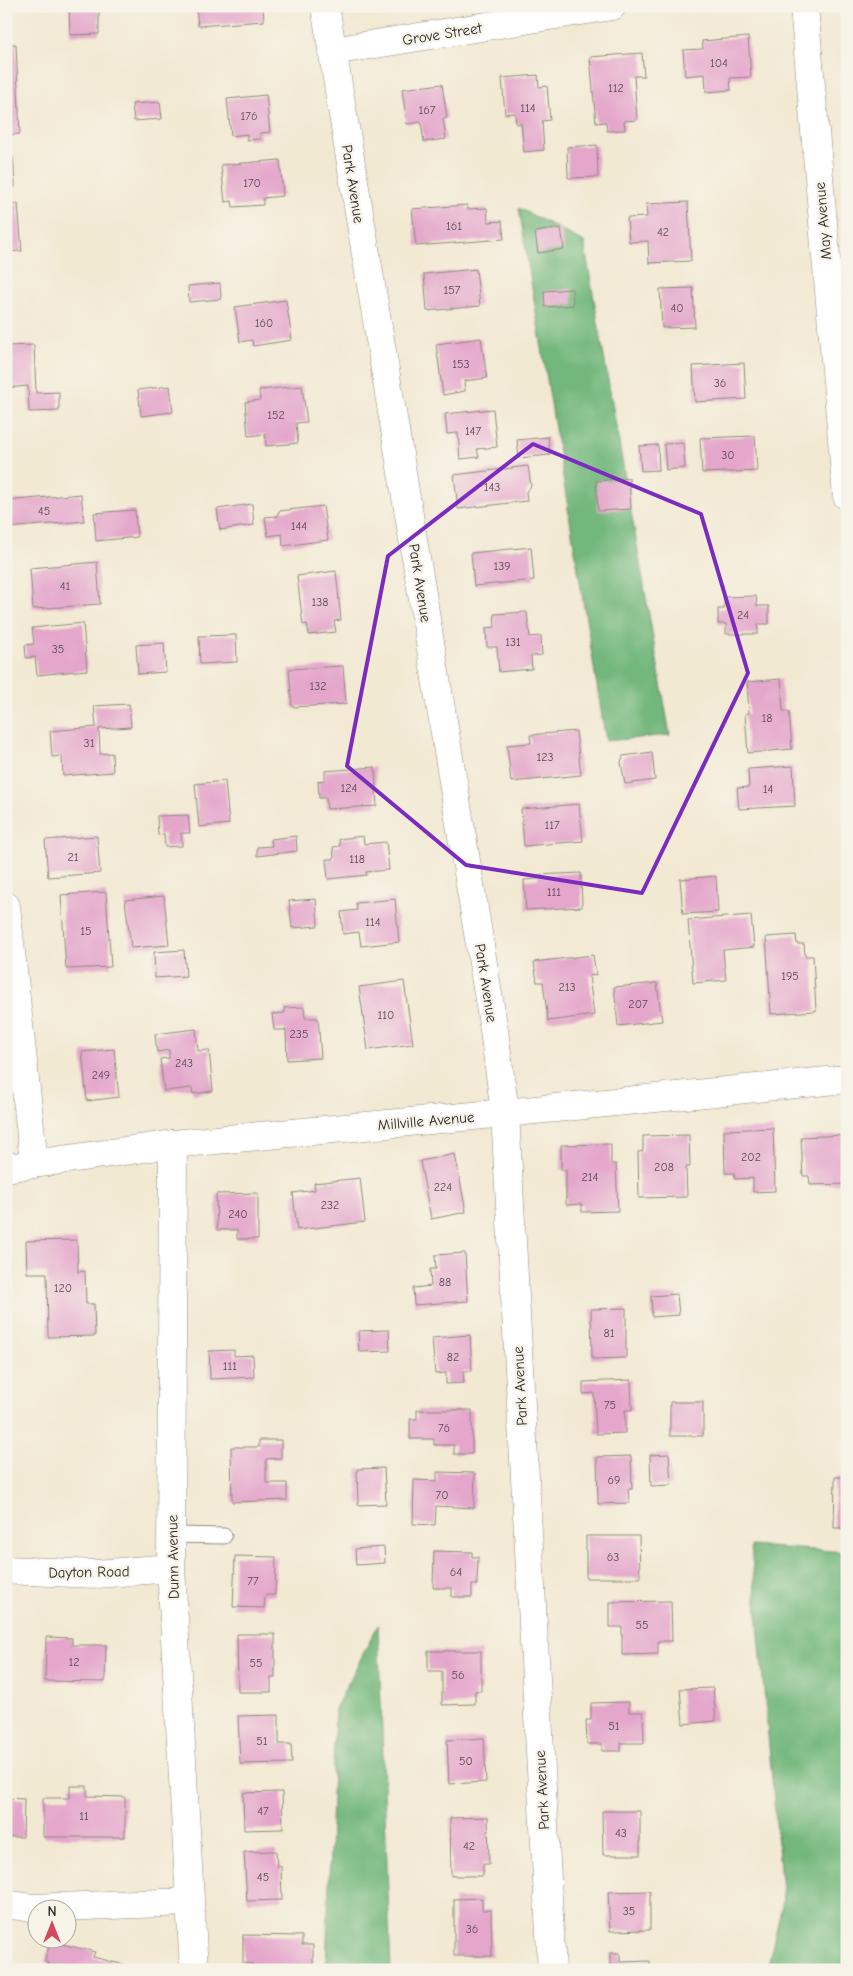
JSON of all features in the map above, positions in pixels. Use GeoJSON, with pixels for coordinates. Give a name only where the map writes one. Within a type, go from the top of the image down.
{"type":"FeatureCollection","features":[{"type":"Feature","properties":{"kind":"street","name":"Park Avenue"},"geometry":{"type":"LineString","coordinates":[[325,6],[494,1030],[505,1113],[552,1970]]}},
{"type":"Feature","properties":{"kind":"street","name":"Grove Street"},"geometry":{"type":"LineString","coordinates":[[332,51],[612,6]]}},
{"type":"Feature","properties":{"kind":"street","name":"May Avenue"},"geometry":{"type":"LineString","coordinates":[[804,6],[847,496]]}},
{"type":"Feature","properties":{"kind":"street"},"geometry":{"type":"LineString","coordinates":[[6,906],[34,1163]]}},
{"type":"Feature","properties":{"kind":"street","name":"Millville Avenue"},"geometry":{"type":"LineString","coordinates":[[6,1168],[173,1144],[847,1079]]}},
{"type":"Feature","properties":{"kind":"street","name":"Dunn Avenue"},"geometry":{"type":"LineString","coordinates":[[173,1144],[171,1568],[194,1970]]}},
{"type":"Feature","properties":{"kind":"street","name":"Dayton Road"},"geometry":{"type":"LineString","coordinates":[[6,1570],[96,1574],[171,1568]]}},
{"type":"Feature","properties":{"kind":"street"},"geometry":{"type":"LineString","coordinates":[[6,1904],[42,1907],[189,1902]]}},
{"type":"Feature","properties":{"kind":"lane"},"geometry":{"type":"LineString","coordinates":[[172,1535],[224,1536]]}},
{"type":"Feature","properties":{"kind":"highlighted area"},"geometry":{"type":"Polygon","coordinates":[[[533,444],[701,514],[748,673],[642,893],[466,865],[347,766],[388,556],[533,444]]]}},
{"type":"Feature","properties":{"kind":"green space"},"geometry":{"type":"Polygon","coordinates":[[[519,208],[584,242],[670,735],[606,741],[519,208]]]}},
{"type":"Feature","properties":{"kind":"green space"},"geometry":{"type":"Polygon","coordinates":[[[751,1546],[847,1552],[847,1970],[767,1970],[783,1901],[751,1546]]]}},
{"type":"Feature","properties":{"kind":"green space"},"geometry":{"type":"Polygon","coordinates":[[[378,1625],[391,1970],[326,1970],[335,1709],[378,1625]]]}},
{"type":"Feature","properties":{"kind":"building"},"geometry":{"type":"Polygon","coordinates":[[[69,6],[99,6],[99,34],[70,35],[69,6]]]}},
{"type":"Feature","properties":{"kind":"building"},"geometry":{"type":"Polygon","coordinates":[[[196,6],[263,6],[264,21],[198,26],[196,6]]]}},
{"type":"Feature","properties":{"kind":"building"},"geometry":{"type":"Polygon","coordinates":[[[748,37],[751,77],[730,78],[731,90],[706,92],[705,74],[685,76],[683,50],[703,49],[702,41],[748,37]]]}},
{"type":"Feature","properties":{"kind":"building"},"geometry":{"type":"Polygon","coordinates":[[[6,44],[16,44],[20,134],[6,135],[6,44]]]}},
{"type":"Feature","properties":{"kind":"building"},"geometry":{"type":"Polygon","coordinates":[[[642,53],[644,76],[634,76],[637,120],[624,121],[625,130],[607,131],[606,122],[596,123],[590,57],[642,53]]]}},
{"type":"Feature","properties":{"kind":"building"},"geometry":{"type":"Polygon","coordinates":[[[538,75],[539,87],[547,86],[550,120],[542,121],[544,150],[524,152],[521,123],[516,124],[515,113],[505,114],[502,78],[538,75]]]}},
{"type":"Feature","properties":{"kind":"building"},"geometry":{"type":"Polygon","coordinates":[[[442,84],[447,118],[443,119],[446,139],[424,142],[421,122],[407,124],[402,89],[442,84]]]}},
{"type":"Feature","properties":{"kind":"building"},"geometry":{"type":"Polygon","coordinates":[[[266,95],[270,132],[260,133],[260,139],[247,140],[247,134],[231,136],[227,99],[266,95]]]}},
{"type":"Feature","properties":{"kind":"building"},"geometry":{"type":"Polygon","coordinates":[[[160,102],[162,119],[134,121],[132,104],[160,102]]]}},
{"type":"Feature","properties":{"kind":"building"},"geometry":{"type":"Polygon","coordinates":[[[597,145],[598,177],[568,178],[567,147],[597,145]]]}},
{"type":"Feature","properties":{"kind":"building"},"geometry":{"type":"Polygon","coordinates":[[[13,157],[15,187],[6,188],[6,158],[13,157]]]}},
{"type":"Feature","properties":{"kind":"building"},"geometry":{"type":"Polygon","coordinates":[[[280,160],[283,196],[263,198],[263,205],[233,207],[232,201],[225,202],[221,165],[280,160]]]}},
{"type":"Feature","properties":{"kind":"building"},"geometry":{"type":"Polygon","coordinates":[[[688,202],[691,261],[649,263],[648,241],[629,242],[627,218],[647,217],[646,204],[688,202]]]}},
{"type":"Feature","properties":{"kind":"building"},"geometry":{"type":"Polygon","coordinates":[[[18,204],[22,251],[6,252],[6,205],[18,204]]]}},
{"type":"Feature","properties":{"kind":"building"},"geometry":{"type":"Polygon","coordinates":[[[467,205],[467,209],[487,208],[488,222],[502,221],[504,239],[416,246],[412,209],[467,205]]]}},
{"type":"Feature","properties":{"kind":"building"},"geometry":{"type":"Polygon","coordinates":[[[561,228],[564,249],[538,253],[535,232],[561,228]]]}},
{"type":"Feature","properties":{"kind":"building"},"geometry":{"type":"Polygon","coordinates":[[[476,269],[480,306],[427,311],[424,274],[476,269]]]}},
{"type":"Feature","properties":{"kind":"building"},"geometry":{"type":"Polygon","coordinates":[[[220,283],[221,299],[189,302],[188,286],[220,283]]]}},
{"type":"Feature","properties":{"kind":"building"},"geometry":{"type":"Polygon","coordinates":[[[693,288],[695,327],[662,328],[660,289],[693,288]]]}},
{"type":"Feature","properties":{"kind":"building"},"geometry":{"type":"Polygon","coordinates":[[[572,289],[573,305],[545,307],[544,291],[572,289]]]}},
{"type":"Feature","properties":{"kind":"building"},"geometry":{"type":"Polygon","coordinates":[[[286,300],[292,340],[253,346],[252,340],[240,342],[235,307],[286,300]]]}},
{"type":"Feature","properties":{"kind":"building"},"geometry":{"type":"Polygon","coordinates":[[[481,338],[487,378],[464,381],[465,391],[443,395],[436,344],[481,338]]]}},
{"type":"Feature","properties":{"kind":"building"},"geometry":{"type":"Polygon","coordinates":[[[34,345],[36,393],[59,392],[59,411],[29,412],[28,386],[6,388],[6,346],[34,345]]]}},
{"type":"Feature","properties":{"kind":"building"},"geometry":{"type":"Polygon","coordinates":[[[744,363],[746,399],[695,402],[693,366],[744,363]]]}},
{"type":"Feature","properties":{"kind":"building"},"geometry":{"type":"Polygon","coordinates":[[[170,386],[173,412],[141,416],[138,390],[170,386]]]}},
{"type":"Feature","properties":{"kind":"building"},"geometry":{"type":"Polygon","coordinates":[[[302,386],[307,422],[296,423],[298,443],[266,446],[265,434],[248,436],[245,402],[260,400],[259,390],[302,386]]]}},
{"type":"Feature","properties":{"kind":"building"},"geometry":{"type":"Polygon","coordinates":[[[493,409],[497,447],[477,449],[479,457],[460,459],[458,433],[447,434],[445,414],[493,409]]]}},
{"type":"Feature","properties":{"kind":"building"},"geometry":{"type":"Polygon","coordinates":[[[755,436],[757,471],[702,473],[700,438],[755,436]]]}},
{"type":"Feature","properties":{"kind":"building"},"geometry":{"type":"Polygon","coordinates":[[[548,437],[550,455],[519,458],[517,440],[548,437]]]}},
{"type":"Feature","properties":{"kind":"building"},"geometry":{"type":"Polygon","coordinates":[[[683,443],[685,468],[666,470],[664,444],[683,443]]]}},
{"type":"Feature","properties":{"kind":"building"},"geometry":{"type":"Polygon","coordinates":[[[658,445],[659,470],[641,471],[639,446],[658,445]]]}},
{"type":"Feature","properties":{"kind":"building"},"geometry":{"type":"Polygon","coordinates":[[[528,466],[531,486],[526,492],[527,501],[458,509],[454,475],[528,466]]]}},
{"type":"Feature","properties":{"kind":"building"},"geometry":{"type":"Polygon","coordinates":[[[629,478],[631,509],[598,511],[596,481],[629,478]]]}},
{"type":"Feature","properties":{"kind":"building"},"geometry":{"type":"Polygon","coordinates":[[[81,494],[84,521],[8,528],[6,501],[81,494]]]}},
{"type":"Feature","properties":{"kind":"building"},"geometry":{"type":"Polygon","coordinates":[[[252,504],[254,525],[220,530],[217,509],[252,504]]]}},
{"type":"Feature","properties":{"kind":"building"},"geometry":{"type":"Polygon","coordinates":[[[323,506],[328,540],[283,546],[282,534],[268,536],[265,517],[277,516],[279,511],[323,506]]]}},
{"type":"Feature","properties":{"kind":"building"},"geometry":{"type":"Polygon","coordinates":[[[135,510],[137,537],[96,541],[94,513],[135,510]]]}},
{"type":"Feature","properties":{"kind":"building"},"geometry":{"type":"Polygon","coordinates":[[[531,547],[534,580],[474,586],[471,553],[531,547]]]}},
{"type":"Feature","properties":{"kind":"building"},"geometry":{"type":"Polygon","coordinates":[[[97,562],[100,604],[33,609],[30,568],[97,562]]]}},
{"type":"Feature","properties":{"kind":"building"},"geometry":{"type":"Polygon","coordinates":[[[336,571],[341,620],[334,621],[336,632],[309,635],[307,624],[303,625],[297,576],[336,571]]]}},
{"type":"Feature","properties":{"kind":"building"},"geometry":{"type":"Polygon","coordinates":[[[756,596],[757,606],[769,606],[769,624],[758,624],[758,634],[726,634],[726,624],[718,624],[718,609],[724,609],[724,597],[756,596]]]}},
{"type":"Feature","properties":{"kind":"building"},"geometry":{"type":"Polygon","coordinates":[[[527,612],[530,637],[541,636],[542,655],[531,656],[532,669],[499,672],[497,647],[487,647],[486,628],[495,627],[494,614],[527,612]]]}},
{"type":"Feature","properties":{"kind":"building"},"geometry":{"type":"Polygon","coordinates":[[[83,623],[87,670],[37,675],[35,657],[26,658],[25,645],[34,644],[32,628],[83,623]]]}},
{"type":"Feature","properties":{"kind":"building"},"geometry":{"type":"Polygon","coordinates":[[[236,635],[237,662],[200,664],[199,636],[236,635]]]}},
{"type":"Feature","properties":{"kind":"building"},"geometry":{"type":"Polygon","coordinates":[[[164,643],[166,672],[138,674],[136,645],[164,643]]]}},
{"type":"Feature","properties":{"kind":"building"},"geometry":{"type":"Polygon","coordinates":[[[343,666],[346,704],[292,707],[289,669],[343,666]]]}},
{"type":"Feature","properties":{"kind":"building"},"geometry":{"type":"Polygon","coordinates":[[[781,679],[783,711],[789,711],[792,749],[748,753],[745,714],[749,713],[747,682],[781,679]]]}},
{"type":"Feature","properties":{"kind":"building"},"geometry":{"type":"Polygon","coordinates":[[[129,704],[131,727],[99,729],[100,754],[112,753],[113,772],[63,776],[62,756],[52,757],[50,731],[96,727],[94,706],[129,704]]]}},
{"type":"Feature","properties":{"kind":"building"},"geometry":{"type":"Polygon","coordinates":[[[576,731],[581,775],[511,782],[507,745],[531,743],[530,735],[576,731]]]}},
{"type":"Feature","properties":{"kind":"building"},"geometry":{"type":"Polygon","coordinates":[[[652,752],[655,780],[625,784],[621,762],[623,756],[652,752]]]}},
{"type":"Feature","properties":{"kind":"building"},"geometry":{"type":"Polygon","coordinates":[[[793,766],[795,806],[739,809],[737,788],[749,787],[748,769],[793,766]]]}},
{"type":"Feature","properties":{"kind":"building"},"geometry":{"type":"Polygon","coordinates":[[[375,767],[377,806],[327,809],[326,798],[319,798],[318,781],[325,780],[325,771],[375,767]]]}},
{"type":"Feature","properties":{"kind":"building"},"geometry":{"type":"Polygon","coordinates":[[[225,781],[229,824],[199,827],[195,784],[225,781]]]}},
{"type":"Feature","properties":{"kind":"building"},"geometry":{"type":"Polygon","coordinates":[[[579,804],[583,841],[524,846],[521,809],[579,804]]]}},
{"type":"Feature","properties":{"kind":"building"},"geometry":{"type":"Polygon","coordinates":[[[188,815],[190,833],[181,833],[182,846],[165,847],[164,834],[158,835],[157,816],[188,815]]]}},
{"type":"Feature","properties":{"kind":"building"},"geometry":{"type":"Polygon","coordinates":[[[97,836],[100,873],[48,877],[45,840],[97,836]]]}},
{"type":"Feature","properties":{"kind":"building"},"geometry":{"type":"Polygon","coordinates":[[[296,836],[297,851],[257,856],[257,847],[272,846],[271,839],[296,836]]]}},
{"type":"Feature","properties":{"kind":"building"},"geometry":{"type":"Polygon","coordinates":[[[363,836],[364,844],[386,842],[389,870],[366,872],[367,875],[328,879],[326,859],[334,859],[333,847],[340,846],[339,839],[363,836]]]}},
{"type":"Feature","properties":{"kind":"building"},"geometry":{"type":"Polygon","coordinates":[[[581,873],[582,907],[526,910],[524,880],[538,879],[538,875],[581,873]]]}},
{"type":"Feature","properties":{"kind":"building"},"geometry":{"type":"Polygon","coordinates":[[[716,876],[718,912],[683,914],[680,879],[716,876]]]}},
{"type":"Feature","properties":{"kind":"building"},"geometry":{"type":"Polygon","coordinates":[[[106,892],[111,967],[66,969],[61,895],[106,892]]]}},
{"type":"Feature","properties":{"kind":"building"},"geometry":{"type":"Polygon","coordinates":[[[164,896],[169,945],[131,948],[125,900],[164,896]]]}},
{"type":"Feature","properties":{"kind":"building"},"geometry":{"type":"Polygon","coordinates":[[[316,899],[318,926],[292,928],[289,901],[316,899]]]}},
{"type":"Feature","properties":{"kind":"building"},"geometry":{"type":"Polygon","coordinates":[[[395,899],[399,942],[361,946],[359,932],[343,934],[341,912],[357,910],[356,903],[395,899]]]}},
{"type":"Feature","properties":{"kind":"building"},"geometry":{"type":"Polygon","coordinates":[[[751,915],[754,947],[723,950],[726,980],[693,983],[688,920],[751,915]]]}},
{"type":"Feature","properties":{"kind":"building"},"geometry":{"type":"Polygon","coordinates":[[[796,935],[797,944],[804,944],[805,956],[813,956],[816,1011],[771,1014],[766,937],[796,935]]]}},
{"type":"Feature","properties":{"kind":"building"},"geometry":{"type":"Polygon","coordinates":[[[184,950],[186,976],[155,978],[154,952],[184,950]]]}},
{"type":"Feature","properties":{"kind":"building"},"geometry":{"type":"Polygon","coordinates":[[[593,955],[596,975],[589,976],[594,1015],[548,1021],[543,982],[537,982],[534,962],[593,955]]]}},
{"type":"Feature","properties":{"kind":"building"},"geometry":{"type":"Polygon","coordinates":[[[404,981],[413,1044],[368,1050],[359,987],[404,981]]]}},
{"type":"Feature","properties":{"kind":"building"},"geometry":{"type":"Polygon","coordinates":[[[657,983],[662,1021],[618,1026],[614,987],[657,983]]]}},
{"type":"Feature","properties":{"kind":"building"},"geometry":{"type":"Polygon","coordinates":[[[304,1007],[305,1018],[318,1018],[321,1058],[287,1060],[286,1030],[274,1030],[272,1014],[285,1013],[284,1008],[304,1007]]]}},
{"type":"Feature","properties":{"kind":"building"},"geometry":{"type":"Polygon","coordinates":[[[196,1029],[198,1051],[209,1050],[213,1091],[193,1094],[192,1088],[164,1091],[160,1059],[169,1058],[169,1050],[157,1052],[155,1034],[196,1029]]]}},
{"type":"Feature","properties":{"kind":"building"},"geometry":{"type":"Polygon","coordinates":[[[114,1049],[119,1097],[87,1101],[82,1052],[114,1049]]]}},
{"type":"Feature","properties":{"kind":"building"},"geometry":{"type":"Polygon","coordinates":[[[773,1128],[775,1191],[753,1192],[753,1178],[735,1179],[734,1173],[725,1173],[724,1130],[773,1128]]]}},
{"type":"Feature","properties":{"kind":"building"},"geometry":{"type":"Polygon","coordinates":[[[689,1135],[690,1167],[686,1167],[687,1197],[639,1198],[638,1152],[643,1151],[643,1136],[689,1135]]]}},
{"type":"Feature","properties":{"kind":"building"},"geometry":{"type":"Polygon","coordinates":[[[847,1135],[846,1184],[810,1185],[809,1176],[803,1176],[801,1137],[847,1135]]]}},
{"type":"Feature","properties":{"kind":"building"},"geometry":{"type":"Polygon","coordinates":[[[611,1144],[611,1164],[616,1164],[618,1211],[582,1212],[582,1204],[566,1205],[566,1170],[561,1170],[561,1145],[611,1144]]]}},
{"type":"Feature","properties":{"kind":"building"},"geometry":{"type":"Polygon","coordinates":[[[455,1154],[466,1212],[431,1219],[420,1161],[455,1154]]]}},
{"type":"Feature","properties":{"kind":"building"},"geometry":{"type":"Polygon","coordinates":[[[360,1178],[365,1222],[297,1230],[293,1193],[315,1190],[314,1183],[360,1178]]]}},
{"type":"Feature","properties":{"kind":"building"},"geometry":{"type":"Polygon","coordinates":[[[258,1193],[258,1239],[237,1239],[237,1230],[217,1230],[216,1194],[258,1193]]]}},
{"type":"Feature","properties":{"kind":"building"},"geometry":{"type":"Polygon","coordinates":[[[6,1227],[9,1227],[9,1275],[6,1275],[6,1227]]]}},
{"type":"Feature","properties":{"kind":"building"},"geometry":{"type":"Polygon","coordinates":[[[77,1240],[78,1272],[85,1271],[86,1304],[94,1304],[95,1336],[48,1337],[47,1273],[27,1273],[26,1241],[77,1240]]]}},
{"type":"Feature","properties":{"kind":"building"},"geometry":{"type":"Polygon","coordinates":[[[465,1253],[468,1301],[414,1305],[413,1288],[431,1286],[430,1269],[436,1269],[435,1255],[465,1253]]]}},
{"type":"Feature","properties":{"kind":"building"},"geometry":{"type":"Polygon","coordinates":[[[677,1294],[679,1315],[652,1317],[651,1296],[677,1294]]]}},
{"type":"Feature","properties":{"kind":"building"},"geometry":{"type":"Polygon","coordinates":[[[626,1308],[626,1358],[592,1359],[591,1309],[626,1308]]]}},
{"type":"Feature","properties":{"kind":"building"},"geometry":{"type":"Polygon","coordinates":[[[389,1330],[390,1351],[359,1352],[358,1331],[389,1330]]]}},
{"type":"Feature","properties":{"kind":"building"},"geometry":{"type":"Polygon","coordinates":[[[470,1335],[472,1371],[463,1371],[464,1383],[446,1384],[446,1373],[435,1374],[432,1338],[470,1335]]]}},
{"type":"Feature","properties":{"kind":"building"},"geometry":{"type":"Polygon","coordinates":[[[234,1350],[234,1356],[253,1355],[254,1377],[210,1379],[209,1351],[234,1350]]]}},
{"type":"Feature","properties":{"kind":"building"},"geometry":{"type":"Polygon","coordinates":[[[631,1380],[632,1410],[625,1410],[625,1433],[596,1434],[594,1393],[583,1394],[583,1382],[631,1380]]]}},
{"type":"Feature","properties":{"kind":"building"},"geometry":{"type":"Polygon","coordinates":[[[670,1402],[703,1402],[703,1436],[670,1436],[670,1402]]]}},
{"type":"Feature","properties":{"kind":"building"},"geometry":{"type":"Polygon","coordinates":[[[417,1410],[472,1410],[472,1454],[454,1454],[454,1445],[434,1445],[434,1439],[410,1439],[410,1419],[417,1419],[417,1410]]]}},
{"type":"Feature","properties":{"kind":"building"},"geometry":{"type":"Polygon","coordinates":[[[259,1440],[281,1440],[281,1458],[266,1459],[266,1483],[287,1483],[287,1500],[232,1502],[231,1447],[259,1447],[259,1440]]]}},
{"type":"Feature","properties":{"kind":"building"},"geometry":{"type":"Polygon","coordinates":[[[669,1454],[671,1485],[651,1486],[650,1455],[669,1454]]]}},
{"type":"Feature","properties":{"kind":"building"},"geometry":{"type":"Polygon","coordinates":[[[631,1456],[632,1489],[628,1489],[629,1503],[598,1504],[597,1457],[631,1456]]]}},
{"type":"Feature","properties":{"kind":"building"},"geometry":{"type":"Polygon","coordinates":[[[384,1468],[386,1504],[358,1505],[357,1469],[384,1468]]]}},
{"type":"Feature","properties":{"kind":"building"},"geometry":{"type":"Polygon","coordinates":[[[437,1472],[475,1473],[474,1508],[436,1506],[435,1525],[413,1524],[414,1480],[437,1481],[437,1472]]]}},
{"type":"Feature","properties":{"kind":"building"},"geometry":{"type":"Polygon","coordinates":[[[835,1477],[847,1477],[847,1528],[834,1528],[835,1477]]]}},
{"type":"Feature","properties":{"kind":"building"},"geometry":{"type":"Polygon","coordinates":[[[586,1536],[639,1536],[640,1578],[586,1578],[586,1536]]]}},
{"type":"Feature","properties":{"kind":"building"},"geometry":{"type":"Polygon","coordinates":[[[384,1547],[385,1563],[356,1565],[355,1549],[384,1547]]]}},
{"type":"Feature","properties":{"kind":"building"},"geometry":{"type":"Polygon","coordinates":[[[434,1551],[472,1552],[472,1557],[478,1557],[477,1585],[472,1585],[472,1597],[452,1597],[452,1588],[433,1588],[434,1551]]]}},
{"type":"Feature","properties":{"kind":"building"},"geometry":{"type":"Polygon","coordinates":[[[235,1556],[276,1557],[275,1595],[265,1595],[264,1608],[233,1607],[235,1556]]]}},
{"type":"Feature","properties":{"kind":"building"},"geometry":{"type":"Polygon","coordinates":[[[671,1601],[672,1641],[658,1641],[658,1654],[622,1655],[622,1627],[610,1627],[610,1602],[671,1601]]]}},
{"type":"Feature","properties":{"kind":"building"},"geometry":{"type":"Polygon","coordinates":[[[237,1634],[275,1634],[275,1678],[271,1678],[271,1692],[238,1692],[237,1634]]]}},
{"type":"Feature","properties":{"kind":"building"},"geometry":{"type":"Polygon","coordinates":[[[46,1637],[72,1638],[72,1645],[106,1645],[105,1682],[45,1681],[46,1637]]]}},
{"type":"Feature","properties":{"kind":"building"},"geometry":{"type":"Polygon","coordinates":[[[428,1651],[481,1651],[481,1691],[475,1691],[475,1704],[442,1705],[442,1671],[428,1671],[428,1651]]]}},
{"type":"Feature","properties":{"kind":"building"},"geometry":{"type":"Polygon","coordinates":[[[713,1688],[716,1721],[683,1724],[680,1689],[713,1688]]]}},
{"type":"Feature","properties":{"kind":"building"},"geometry":{"type":"Polygon","coordinates":[[[629,1702],[629,1712],[643,1712],[644,1743],[621,1743],[621,1751],[602,1751],[602,1744],[587,1744],[586,1720],[591,1720],[591,1703],[629,1702]]]}},
{"type":"Feature","properties":{"kind":"building"},"geometry":{"type":"Polygon","coordinates":[[[279,1715],[279,1744],[291,1744],[292,1763],[240,1764],[238,1716],[279,1715]]]}},
{"type":"Feature","properties":{"kind":"building"},"geometry":{"type":"Polygon","coordinates":[[[484,1738],[486,1782],[449,1784],[447,1740],[484,1738]]]}},
{"type":"Feature","properties":{"kind":"building"},"geometry":{"type":"Polygon","coordinates":[[[70,1786],[87,1786],[87,1796],[125,1797],[125,1837],[43,1837],[43,1798],[70,1798],[70,1786]]]}},
{"type":"Feature","properties":{"kind":"building"},"geometry":{"type":"Polygon","coordinates":[[[282,1792],[283,1829],[244,1830],[243,1793],[282,1792]]]}},
{"type":"Feature","properties":{"kind":"building"},"geometry":{"type":"Polygon","coordinates":[[[6,1798],[24,1799],[23,1837],[6,1837],[6,1798]]]}},
{"type":"Feature","properties":{"kind":"building"},"geometry":{"type":"Polygon","coordinates":[[[602,1811],[640,1811],[640,1855],[603,1855],[602,1811]]]}},
{"type":"Feature","properties":{"kind":"building"},"geometry":{"type":"Polygon","coordinates":[[[488,1817],[489,1864],[483,1864],[483,1876],[451,1876],[450,1818],[488,1817]]]}},
{"type":"Feature","properties":{"kind":"building"},"geometry":{"type":"Polygon","coordinates":[[[276,1851],[277,1866],[281,1866],[282,1900],[247,1901],[244,1852],[276,1851]]]}},
{"type":"Feature","properties":{"kind":"building"},"geometry":{"type":"Polygon","coordinates":[[[650,1891],[650,1930],[610,1931],[608,1892],[650,1891]]]}},
{"type":"Feature","properties":{"kind":"building"},"geometry":{"type":"Polygon","coordinates":[[[482,1898],[482,1910],[491,1910],[492,1956],[454,1956],[454,1899],[482,1898]]]}},
{"type":"Feature","properties":{"kind":"building"},"geometry":{"type":"Polygon","coordinates":[[[243,1935],[302,1936],[302,1945],[313,1945],[313,1970],[253,1970],[253,1964],[243,1963],[243,1935]]]}},
{"type":"Feature","properties":{"kind":"building"},"geometry":{"type":"Polygon","coordinates":[[[48,1948],[78,1948],[95,1952],[93,1957],[137,1968],[137,1970],[48,1970],[49,1963],[45,1962],[48,1948]]]}},
{"type":"Feature","properties":{"kind":"building"},"geometry":{"type":"Polygon","coordinates":[[[610,1953],[620,1953],[620,1962],[650,1961],[650,1970],[610,1970],[610,1953]]]}}]}
